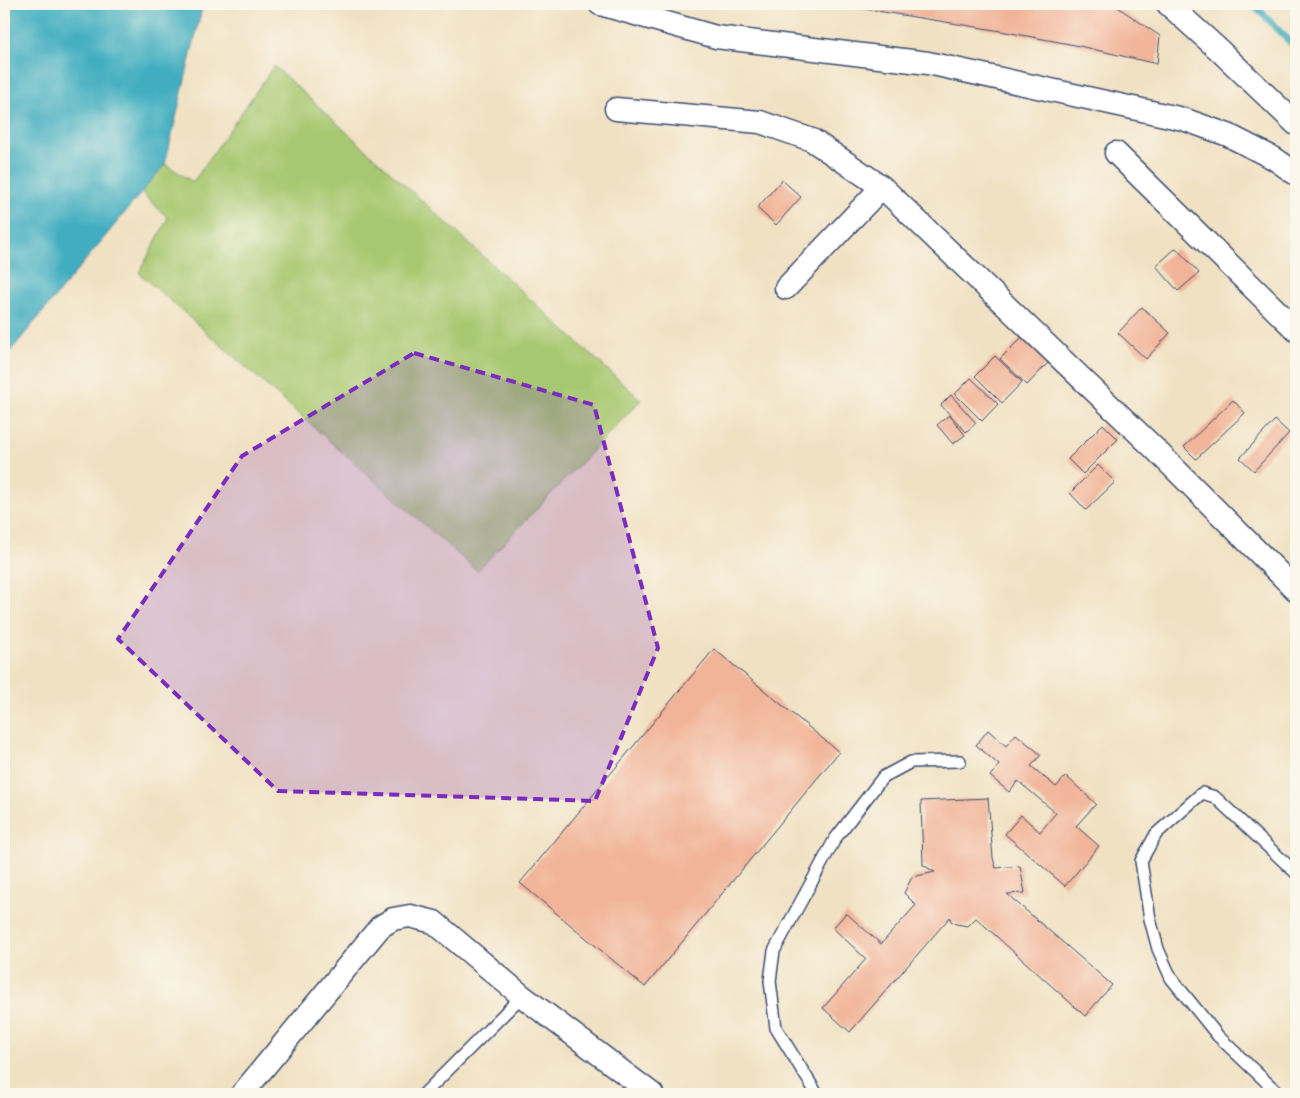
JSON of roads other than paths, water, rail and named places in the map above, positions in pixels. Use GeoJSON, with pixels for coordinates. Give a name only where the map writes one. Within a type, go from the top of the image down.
{"type":"FeatureCollection","features":[{"type":"Feature","properties":{"kind":"street"},"geometry":{"type":"LineString","coordinates":[[600,4],[716,37],[928,63],[1182,119],[1228,135],[1275,159],[1296,174]]}},
{"type":"Feature","properties":{"kind":"street"},"geometry":{"type":"LineString","coordinates":[[1168,4],[1296,124]]}},
{"type":"Feature","properties":{"kind":"street"},"geometry":{"type":"LineString","coordinates":[[616,109],[760,122],[812,140],[882,187],[1154,448],[1296,590]]}},
{"type":"Feature","properties":{"kind":"street"},"geometry":{"type":"LineString","coordinates":[[1116,153],[1296,330]]}},
{"type":"Feature","properties":{"kind":"street"},"geometry":{"type":"LineString","coordinates":[[786,288],[882,187]]}},
{"type":"Feature","properties":{"kind":"street"},"geometry":{"type":"LineString","coordinates":[[242,1094],[380,927],[393,919],[410,916],[434,922],[522,996],[652,1094]]}},
{"type":"Feature","properties":{"kind":"lane"},"geometry":{"type":"LineString","coordinates":[[817,1094],[776,1028],[770,981],[774,951],[835,839],[883,777],[911,762],[960,760]]}},
{"type":"Feature","properties":{"kind":"lane"},"geometry":{"type":"LineString","coordinates":[[1279,1094],[1218,1036],[1171,978],[1158,949],[1150,919],[1141,861],[1156,834],[1202,793],[1215,797],[1296,873]]}},
{"type":"Feature","properties":{"kind":"lane"},"geometry":{"type":"LineString","coordinates":[[424,1094],[522,996]]}},
{"type":"Feature","properties":{"kind":"water"},"geometry":{"type":"Polygon","coordinates":[[[4,4],[203,4],[165,164],[4,359],[4,4]]]}},
{"type":"Feature","properties":{"kind":"waterway"},"geometry":{"type":"LineString","coordinates":[[1253,4],[1296,48]]}}]}
